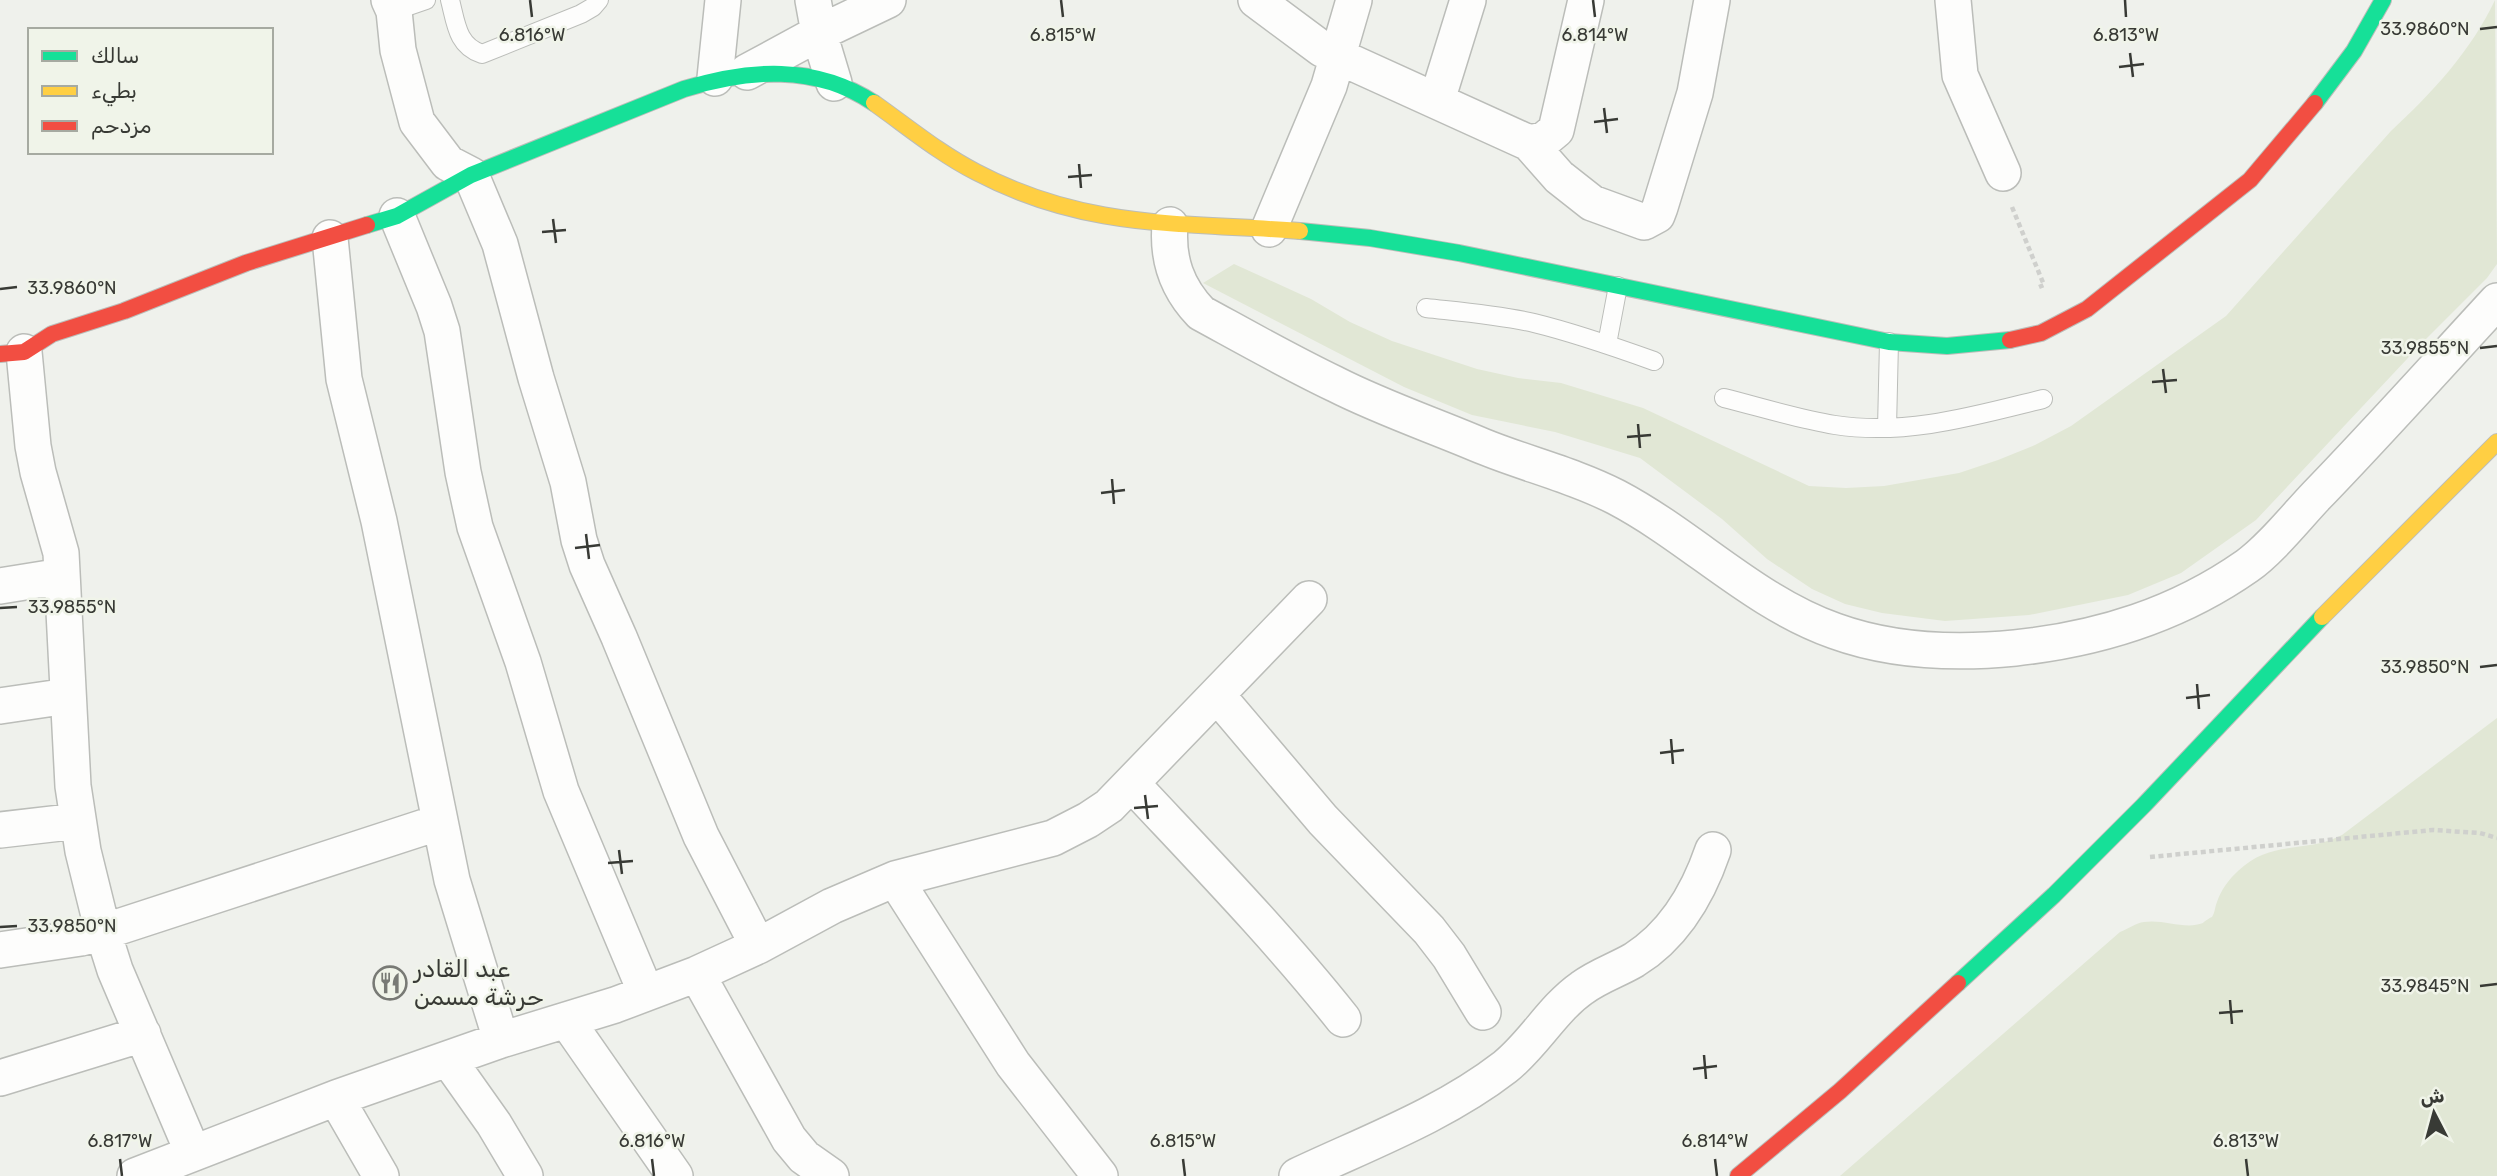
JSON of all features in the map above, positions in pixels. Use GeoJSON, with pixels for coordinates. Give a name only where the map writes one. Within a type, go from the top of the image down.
{"type":"FeatureCollection","features":[{"type":"Feature","properties":{"kind":"street"},"geometry":{"type":"LineString","coordinates":[[723,0],[731,75]]}},
{"type":"Feature","properties":{"kind":"street"},"geometry":{"type":"LineString","coordinates":[[731,75],[816,16],[888,0]]}},
{"type":"Feature","properties":{"kind":"street"},"geometry":{"type":"LineString","coordinates":[[1256,0],[1322,50],[1529,143],[1559,177],[1591,203],[1644,222],[1657,215],[1695,93],[1712,0]]}},
{"type":"Feature","properties":{"kind":"street"},"geometry":{"type":"LineString","coordinates":[[1269,229],[1329,86],[1354,0]]}},
{"type":"Feature","properties":{"kind":"street"},"geometry":{"type":"LineString","coordinates":[[1437,100],[1468,0]]}},
{"type":"Feature","properties":{"kind":"street"},"geometry":{"type":"LineString","coordinates":[[1529,143],[1544,140],[1556,130],[1586,0]]}},
{"type":"Feature","properties":{"kind":"street"},"geometry":{"type":"LineString","coordinates":[[1954,0],[1960,75],[2003,173]]}},
{"type":"Feature","properties":{"kind":"street"},"geometry":{"type":"LineString","coordinates":[[178,1164],[143,1034],[115,970],[103,932],[83,851],[72,786],[61,554],[38,472],[15,430],[12,353],[52,334],[124,311],[246,264],[397,216],[471,175],[684,89],[731,75],[780,72],[834,83],[859,94],[972,171],[1013,190],[1094,216],[1170,225],[1269,229],[1368,238],[1442,249],[1889,342],[1947,346],[1998,343],[2041,332],[2087,309],[2250,180],[2328,88],[2354,51],[2383,0]]}},
{"type":"Feature","properties":{"kind":"street"},"geometry":{"type":"LineString","coordinates":[[403,4],[398,50],[417,122],[448,163],[471,175],[500,244],[536,378],[568,482],[579,540],[587,565],[701,836],[758,946]]}},
{"type":"Feature","properties":{"kind":"street"},"geometry":{"type":"LineString","coordinates":[[816,16],[834,83]]}},
{"type":"Feature","properties":{"kind":"street"},"geometry":{"type":"LineString","coordinates":[[397,216],[435,306],[442,331],[463,472],[475,527],[523,662],[561,790],[646,993]]}},
{"type":"Feature","properties":{"kind":"street"},"geometry":{"type":"LineString","coordinates":[[1170,225],[1169,241],[1175,273],[1190,301],[1201,313],[1337,386],[1514,459],[1576,478],[1616,497],[1696,546],[1766,598],[1800,616],[1835,631],[1906,649],[1976,651],[2052,644],[2094,636],[2147,620],[2214,587],[2252,562],[2351,460],[2497,301]]}},
{"type":"Feature","properties":{"kind":"street"},"geometry":{"type":"LineString","coordinates":[[330,238],[344,379],[379,521],[452,880],[501,1040]]}},
{"type":"Feature","properties":{"kind":"street"},"geometry":{"type":"LineString","coordinates":[[1738,1176],[1948,994],[2086,863],[2206,742],[2318,621],[2497,442]]}},
{"type":"Feature","properties":{"kind":"street"},"geometry":{"type":"LineString","coordinates":[[0,586],[62,576]]}},
{"type":"Feature","properties":{"kind":"street"},"geometry":{"type":"LineString","coordinates":[[135,1176],[178,1164],[336,1098],[501,1040],[566,1021],[696,974],[758,946],[832,906],[894,879],[1053,838],[1110,806],[1309,599]]}},
{"type":"Feature","properties":{"kind":"street"},"geometry":{"type":"LineString","coordinates":[[1217,695],[1323,820],[1429,930],[1449,956],[1483,1012]]}},
{"type":"Feature","properties":{"kind":"street"},"geometry":{"type":"LineString","coordinates":[[0,706],[68,696]]}},
{"type":"Feature","properties":{"kind":"street"},"geometry":{"type":"LineString","coordinates":[[1132,784],[1304,970],[1343,1018]]}},
{"type":"Feature","properties":{"kind":"street"},"geometry":{"type":"LineString","coordinates":[[0,830],[78,821]]}},
{"type":"Feature","properties":{"kind":"street"},"geometry":{"type":"LineString","coordinates":[[0,950],[81,938],[103,932],[440,822]]}},
{"type":"Feature","properties":{"kind":"street"},"geometry":{"type":"LineString","coordinates":[[1297,1176],[1451,1104],[1507,1066],[1528,1046],[1565,1002],[1583,987],[1636,958],[1660,939],[1693,898],[1705,875],[1713,850]]}},
{"type":"Feature","properties":{"kind":"street"},"geometry":{"type":"LineString","coordinates":[[894,879],[1013,1064],[1100,1176]]}},
{"type":"Feature","properties":{"kind":"street"},"geometry":{"type":"LineString","coordinates":[[696,974],[789,1139],[804,1157],[831,1176]]}},
{"type":"Feature","properties":{"kind":"street"},"geometry":{"type":"LineString","coordinates":[[566,1021],[675,1176]]}},
{"type":"Feature","properties":{"kind":"street"},"geometry":{"type":"LineString","coordinates":[[0,1078],[143,1034]]}},
{"type":"Feature","properties":{"kind":"street"},"geometry":{"type":"LineString","coordinates":[[448,1059],[494,1124],[525,1176]]}},
{"type":"Feature","properties":{"kind":"street"},"geometry":{"type":"LineString","coordinates":[[336,1098],[381,1176]]}},
{"type":"Feature","properties":{"kind":"lane"},"geometry":{"type":"LineString","coordinates":[[450,0],[460,38],[473,51],[482,54],[581,14],[599,0]]}},
{"type":"Feature","properties":{"kind":"lane"},"geometry":{"type":"LineString","coordinates":[[1607,344],[1618,286]]}},
{"type":"Feature","properties":{"kind":"lane"},"geometry":{"type":"LineString","coordinates":[[1426,309],[1535,323],[1654,361]]}},
{"type":"Feature","properties":{"kind":"lane"},"geometry":{"type":"LineString","coordinates":[[1887,428],[1889,342]]}},
{"type":"Feature","properties":{"kind":"lane"},"geometry":{"type":"LineString","coordinates":[[1724,398],[1833,425],[1887,428],[1954,421],[2043,399]]}},
{"type":"Feature","properties":{"kind":"path"},"geometry":{"type":"LineString","coordinates":[[2013,213],[2044,285]]}},
{"type":"Feature","properties":{"kind":"path"},"geometry":{"type":"LineString","coordinates":[[2086,863],[2433,830],[2480,833],[2497,838]]}},
{"type":"Feature","properties":{"kind":"green space"},"geometry":{"type":"Polygon","coordinates":[[[2495,0],[2497,264],[2487,278],[2422,343],[2256,520],[2181,573],[2128,595],[2029,615],[1945,621],[1882,613],[1845,604],[1812,589],[1767,559],[1722,519],[1640,458],[1555,432],[1472,415],[1404,387],[1203,283],[1234,264],[1311,299],[1350,322],[1392,341],[1477,369],[1518,378],[1561,383],[1643,408],[1809,486],[1884,486],[1959,473],[2035,445],[2071,426],[2226,316],[2449,70],[2474,37],[2495,0]]]}},
{"type":"Feature","properties":{"kind":"green space"},"geometry":{"type":"Polygon","coordinates":[[[2497,718],[2497,1176],[1840,1176],[2120,932],[2144,922],[2189,925],[2203,923],[2212,917],[2228,881],[2250,861],[2276,851],[2328,841],[2342,835],[2497,718]]]}},
{"type":"Feature","properties":{"kind":"traffic: fast"},"geometry":{"type":"LineString","coordinates":[[2315,103],[2354,51],[2383,0]]}},
{"type":"Feature","properties":{"kind":"traffic: fast"},"geometry":{"type":"LineString","coordinates":[[367,225],[397,216],[471,175],[684,89],[708,82],[757,74],[805,76],[852,90],[874,103]]}},
{"type":"Feature","properties":{"kind":"traffic: fast"},"geometry":{"type":"LineString","coordinates":[[1300,231],[1370,238],[1459,253],[1889,342],[1947,346],[2010,340]]}},
{"type":"Feature","properties":{"kind":"traffic: fast"},"geometry":{"type":"LineString","coordinates":[[1958,983],[2054,895],[2144,805],[2322,617]]}},
{"type":"Feature","properties":{"kind":"traffic: slow"},"geometry":{"type":"LineString","coordinates":[[874,103],[962,165],[1017,191],[1056,204],[1135,220],[1300,231]]}},
{"type":"Feature","properties":{"kind":"traffic: slow"},"geometry":{"type":"LineString","coordinates":[[2322,617],[2497,442]]}},
{"type":"Feature","properties":{"kind":"traffic: jam"},"geometry":{"type":"LineString","coordinates":[[2010,340],[2041,333],[2087,309],[2250,180],[2315,103]]}},
{"type":"Feature","properties":{"kind":"traffic: jam"},"geometry":{"type":"LineString","coordinates":[[0,354],[24,352],[52,334],[124,311],[246,263],[367,225]]}},
{"type":"Feature","properties":{"kind":"traffic: jam"},"geometry":{"type":"LineString","coordinates":[[1738,1176],[1840,1091],[1958,983]]}},
{"type":"Feature","properties":{"kind":"place","name":"عبد القادر حرشة مسمن"},"geometry":{"type":"Point","coordinates":[390,983]}}]}
